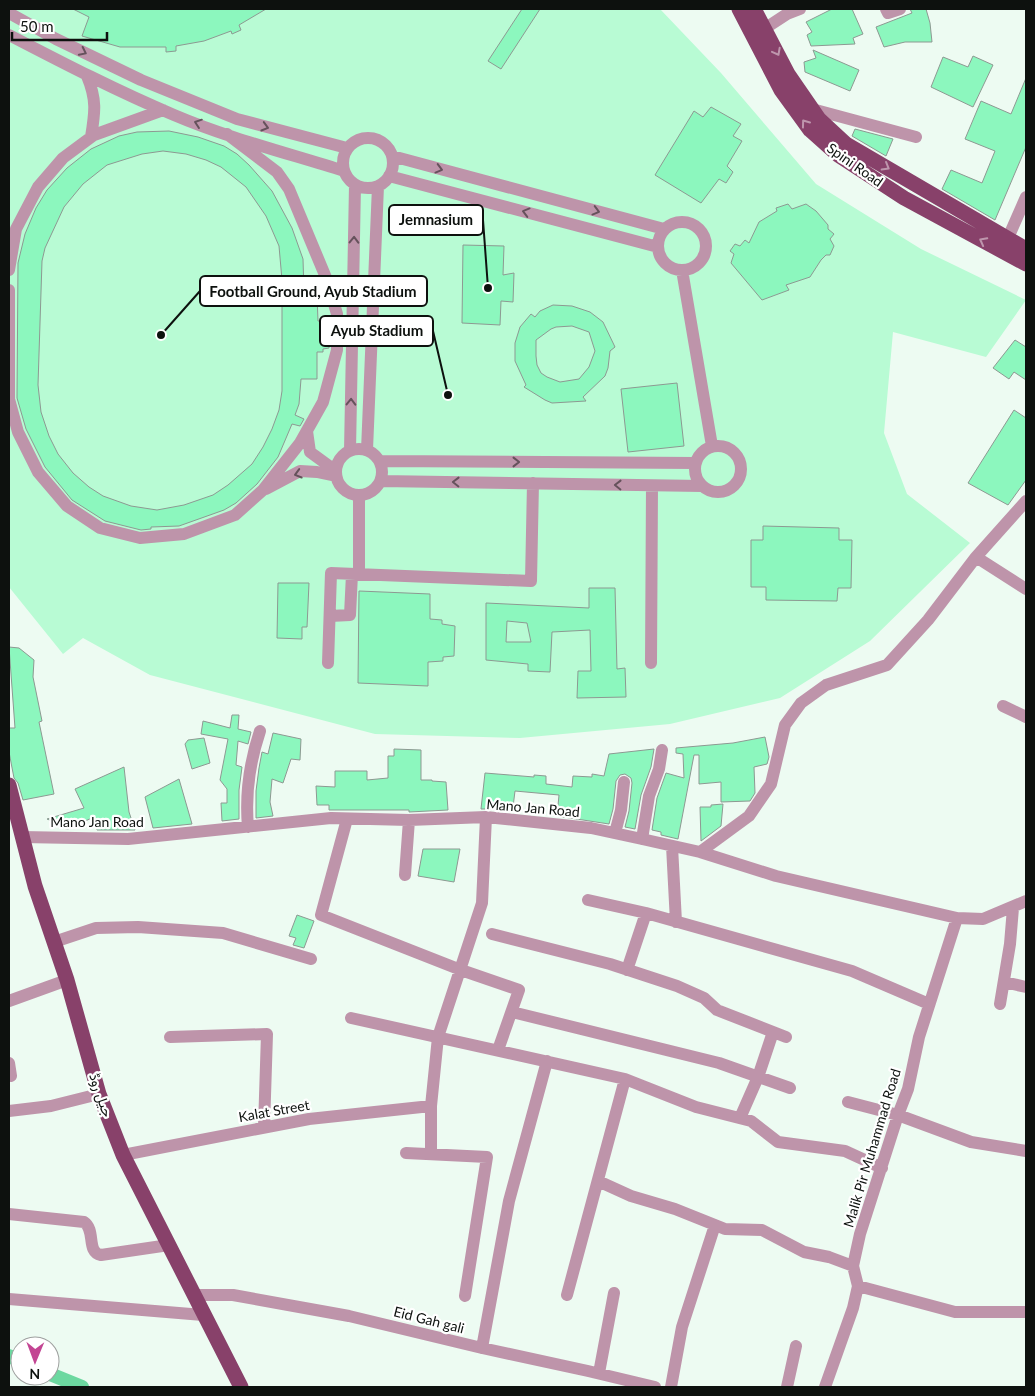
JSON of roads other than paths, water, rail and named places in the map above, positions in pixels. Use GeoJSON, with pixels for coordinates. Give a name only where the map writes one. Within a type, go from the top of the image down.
{"type":"FeatureCollection","features":[{"type":"Feature","properties":{"kind":"main road","name":"Spini Road"},"geometry":{"type":"LineString","coordinates":[[739,9],[782,90],[810,130],[838,155],[904,198],[1026,264]]}},
{"type":"Feature","properties":{"kind":"main road","name":"Spini Road"},"geometry":{"type":"LineString","coordinates":[[754,9],[788,74],[819,120],[846,144],[1026,249]]}},
{"type":"Feature","properties":{"kind":"main road","name":"جیل روڈ"},"geometry":{"type":"LineString","coordinates":[[9,784],[35,886],[67,980],[99,1094],[123,1154],[240,1387]]}},
{"type":"Feature","properties":{"kind":"street"},"geometry":{"type":"LineString","coordinates":[[764,29],[786,11],[800,9]]}},
{"type":"Feature","properties":{"kind":"street"},"geometry":{"type":"LineString","coordinates":[[886,9],[888,13],[900,9]]}},
{"type":"Feature","properties":{"kind":"street"},"geometry":{"type":"LineString","coordinates":[[9,13],[56,39],[141,80],[237,119],[347,148]]}},
{"type":"Feature","properties":{"kind":"street"},"geometry":{"type":"LineString","coordinates":[[9,35],[87,76],[169,113],[248,141],[344,171]]}},
{"type":"Feature","properties":{"kind":"street"},"geometry":{"type":"LineString","coordinates":[[87,76],[94,92],[95,112],[91,137]]}},
{"type":"Feature","properties":{"kind":"street"},"geometry":{"type":"LineString","coordinates":[[169,113],[170,92]]}},
{"type":"Feature","properties":{"kind":"street"},"geometry":{"type":"LineString","coordinates":[[812,109],[916,137]]}},
{"type":"Feature","properties":{"kind":"street"},"geometry":{"type":"LineString","coordinates":[[9,270],[16,229],[38,186],[63,158],[91,137],[129,121],[169,113]]}},
{"type":"Feature","properties":{"kind":"street"},"geometry":{"type":"LineString","coordinates":[[237,119],[248,141],[261,158]]}},
{"type":"Feature","properties":{"kind":"street"},"geometry":{"type":"LineString","coordinates":[[9,290],[9,399],[18,432],[38,472],[68,506],[100,528],[140,538],[184,534],[235,515],[263,490],[300,443],[323,402],[337,350],[337,314],[327,280],[289,189],[277,172],[227,134]]}},
{"type":"Feature","properties":{"kind":"street"},"geometry":{"type":"LineString","coordinates":[[360,139],[376,139],[383,143],[389,148],[392,156],[393,163],[389,176],[378,186],[371,188],[363,188],[356,185],[350,181],[342,163],[347,148],[360,139]]}},
{"type":"Feature","properties":{"kind":"street"},"geometry":{"type":"LineString","coordinates":[[392,156],[664,229]]}},
{"type":"Feature","properties":{"kind":"street"},"geometry":{"type":"LineString","coordinates":[[389,176],[658,246]]}},
{"type":"Feature","properties":{"kind":"street"},"geometry":{"type":"LineString","coordinates":[[350,451],[356,185]]}},
{"type":"Feature","properties":{"kind":"street"},"geometry":{"type":"LineString","coordinates":[[367,450],[378,186]]}},
{"type":"Feature","properties":{"kind":"street"},"geometry":{"type":"LineString","coordinates":[[1008,238],[1026,197]]}},
{"type":"Feature","properties":{"kind":"street"},"geometry":{"type":"LineString","coordinates":[[678,222],[686,222],[693,225],[703,236],[705,244],[702,258],[690,268],[682,270],[668,265],[663,260],[658,246],[660,234],[664,229],[678,222]]}},
{"type":"Feature","properties":{"kind":"street"},"geometry":{"type":"LineString","coordinates":[[682,270],[712,446]]}},
{"type":"Feature","properties":{"kind":"street"},"geometry":{"type":"LineString","coordinates":[[307,431],[310,452],[336,474]]}},
{"type":"Feature","properties":{"kind":"street"},"geometry":{"type":"LineString","coordinates":[[712,446],[728,448],[739,459],[740,475],[732,488],[724,491],[709,491],[702,486],[695,476],[695,463],[701,452],[712,446]]}},
{"type":"Feature","properties":{"kind":"street"},"geometry":{"type":"LineString","coordinates":[[367,450],[380,461],[382,468],[381,481],[372,491],[359,495],[351,494],[339,484],[336,474],[340,459],[350,451],[367,450]]}},
{"type":"Feature","properties":{"kind":"street"},"geometry":{"type":"LineString","coordinates":[[380,461],[695,463]]}},
{"type":"Feature","properties":{"kind":"street"},"geometry":{"type":"LineString","coordinates":[[263,490],[300,472],[336,474]]}},
{"type":"Feature","properties":{"kind":"street"},"geometry":{"type":"LineString","coordinates":[[381,481],[702,486]]}},
{"type":"Feature","properties":{"kind":"street"},"geometry":{"type":"LineString","coordinates":[[328,663],[331,573],[530,581],[533,483]]}},
{"type":"Feature","properties":{"kind":"street"},"geometry":{"type":"LineString","coordinates":[[651,663],[652,486]]}},
{"type":"Feature","properties":{"kind":"street"},"geometry":{"type":"LineString","coordinates":[[330,616],[350,616],[355,574],[359,495]]}},
{"type":"Feature","properties":{"kind":"street"},"geometry":{"type":"LineString","coordinates":[[700,852],[749,816],[771,784],[785,725],[800,703],[826,685],[887,665],[928,620],[976,558],[1025,504]]}},
{"type":"Feature","properties":{"kind":"street"},"geometry":{"type":"LineString","coordinates":[[976,558],[1026,589]]}},
{"type":"Feature","properties":{"kind":"street"},"geometry":{"type":"LineString","coordinates":[[1004,706],[1026,717]]}},
{"type":"Feature","properties":{"kind":"street"},"geometry":{"type":"LineString","coordinates":[[248,827],[246,802],[248,779],[260,731]]}},
{"type":"Feature","properties":{"kind":"street"},"geometry":{"type":"LineString","coordinates":[[642,839],[649,796],[659,769],[662,750]]}},
{"type":"Feature","properties":{"kind":"street"},"geometry":{"type":"LineString","coordinates":[[615,833],[621,810],[624,782]]}},
{"type":"Feature","properties":{"kind":"street"},"geometry":{"type":"LineString","coordinates":[[431,1154],[431,1106],[438,1037],[482,903],[486,817]]}},
{"type":"Feature","properties":{"kind":"street","name":"Mano Jan Road"},"geometry":{"type":"LineString","coordinates":[[22,837],[128,839],[331,818],[409,820],[486,817],[591,828],[615,833],[700,852],[776,876],[957,918],[983,919],[1026,901]]}},
{"type":"Feature","properties":{"kind":"street"},"geometry":{"type":"LineString","coordinates":[[347,819],[321,915],[461,970],[519,990],[498,1050]]}},
{"type":"Feature","properties":{"kind":"street"},"geometry":{"type":"LineString","coordinates":[[405,875],[409,820]]}},
{"type":"Feature","properties":{"kind":"street"},"geometry":{"type":"LineString","coordinates":[[672,846],[676,922]]}},
{"type":"Feature","properties":{"kind":"street"},"geometry":{"type":"LineString","coordinates":[[588,900],[646,913],[852,971],[928,1004]]}},
{"type":"Feature","properties":{"kind":"street"},"geometry":{"type":"LineString","coordinates":[[1000,1004],[1010,944],[1013,908]]}},
{"type":"Feature","properties":{"kind":"street"},"geometry":{"type":"LineString","coordinates":[[627,970],[646,913]]}},
{"type":"Feature","properties":{"kind":"street","name":"Malik Pir Muhammad Road"},"geometry":{"type":"LineString","coordinates":[[825,1387],[853,1308],[858,1286],[853,1266],[860,1234],[908,1089],[928,1004],[957,918]]}},
{"type":"Feature","properties":{"kind":"street"},"geometry":{"type":"LineString","coordinates":[[54,942],[96,928],[138,927],[223,933],[310,959]]}},
{"type":"Feature","properties":{"kind":"street"},"geometry":{"type":"LineString","coordinates":[[492,934],[627,970],[677,986],[704,998],[716,1010],[786,1037]]}},
{"type":"Feature","properties":{"kind":"street"},"geometry":{"type":"LineString","coordinates":[[9,1000],[67,980]]}},
{"type":"Feature","properties":{"kind":"street"},"geometry":{"type":"LineString","coordinates":[[1004,982],[1026,987]]}},
{"type":"Feature","properties":{"kind":"street"},"geometry":{"type":"LineString","coordinates":[[512,1012],[719,1063],[790,1088]]}},
{"type":"Feature","properties":{"kind":"street"},"geometry":{"type":"LineString","coordinates":[[351,1018],[625,1079],[696,1107],[751,1121],[778,1142],[845,1150],[882,1168]]}},
{"type":"Feature","properties":{"kind":"street"},"geometry":{"type":"LineString","coordinates":[[740,1118],[758,1077],[773,1032]]}},
{"type":"Feature","properties":{"kind":"street"},"geometry":{"type":"LineString","coordinates":[[170,1038],[267,1034],[264,1127]]}},
{"type":"Feature","properties":{"kind":"street"},"geometry":{"type":"LineString","coordinates":[[482,1348],[510,1201],[547,1061]]}},
{"type":"Feature","properties":{"kind":"street"},"geometry":{"type":"LineString","coordinates":[[567,1295],[625,1079]]}},
{"type":"Feature","properties":{"kind":"street"},"geometry":{"type":"LineString","coordinates":[[9,1111],[51,1106],[99,1094]]}},
{"type":"Feature","properties":{"kind":"street"},"geometry":{"type":"LineString","coordinates":[[848,1102],[898,1115],[971,1142],[1026,1151]]}},
{"type":"Feature","properties":{"kind":"street","name":"Kalat Street"},"geometry":{"type":"LineString","coordinates":[[123,1154],[309,1119],[431,1106]]}},
{"type":"Feature","properties":{"kind":"street"},"geometry":{"type":"LineString","coordinates":[[406,1153],[487,1157],[465,1296]]}},
{"type":"Feature","properties":{"kind":"street"},"geometry":{"type":"LineString","coordinates":[[598,1181],[632,1196],[676,1209],[726,1229],[762,1230],[804,1252],[829,1257],[853,1266]]}},
{"type":"Feature","properties":{"kind":"street"},"geometry":{"type":"LineString","coordinates":[[9,1214],[84,1222],[90,1227],[93,1250],[96,1254],[101,1255],[169,1246]]}},
{"type":"Feature","properties":{"kind":"street"},"geometry":{"type":"LineString","coordinates":[[671,1387],[682,1327],[715,1224]]}},
{"type":"Feature","properties":{"kind":"street"},"geometry":{"type":"LineString","coordinates":[[858,1286],[955,1312],[1026,1312]]}},
{"type":"Feature","properties":{"kind":"street"},"geometry":{"type":"LineString","coordinates":[[599,1373],[614,1293]]}},
{"type":"Feature","properties":{"kind":"street","name":"Eid Gah gali"},"geometry":{"type":"LineString","coordinates":[[194,1295],[233,1294],[349,1316],[655,1387]]}},
{"type":"Feature","properties":{"kind":"street"},"geometry":{"type":"LineString","coordinates":[[9,1299],[203,1315]]}},
{"type":"Feature","properties":{"kind":"street"},"geometry":{"type":"LineString","coordinates":[[786,1387],[796,1346]]}},
{"type":"Feature","properties":{"kind":"waterway"},"geometry":{"type":"LineString","coordinates":[[60,1378],[82,1387]]}},
{"type":"Feature","properties":{"kind":"place","name":"Jemnasium"},"geometry":{"type":"Point","coordinates":[488,288]}},
{"type":"Feature","properties":{"kind":"place","name":"Football Ground, Ayub Stadium"},"geometry":{"type":"Point","coordinates":[161,335]}},
{"type":"Feature","properties":{"kind":"place","name":"Ayub Stadium"},"geometry":{"type":"Point","coordinates":[448,395]}}]}
